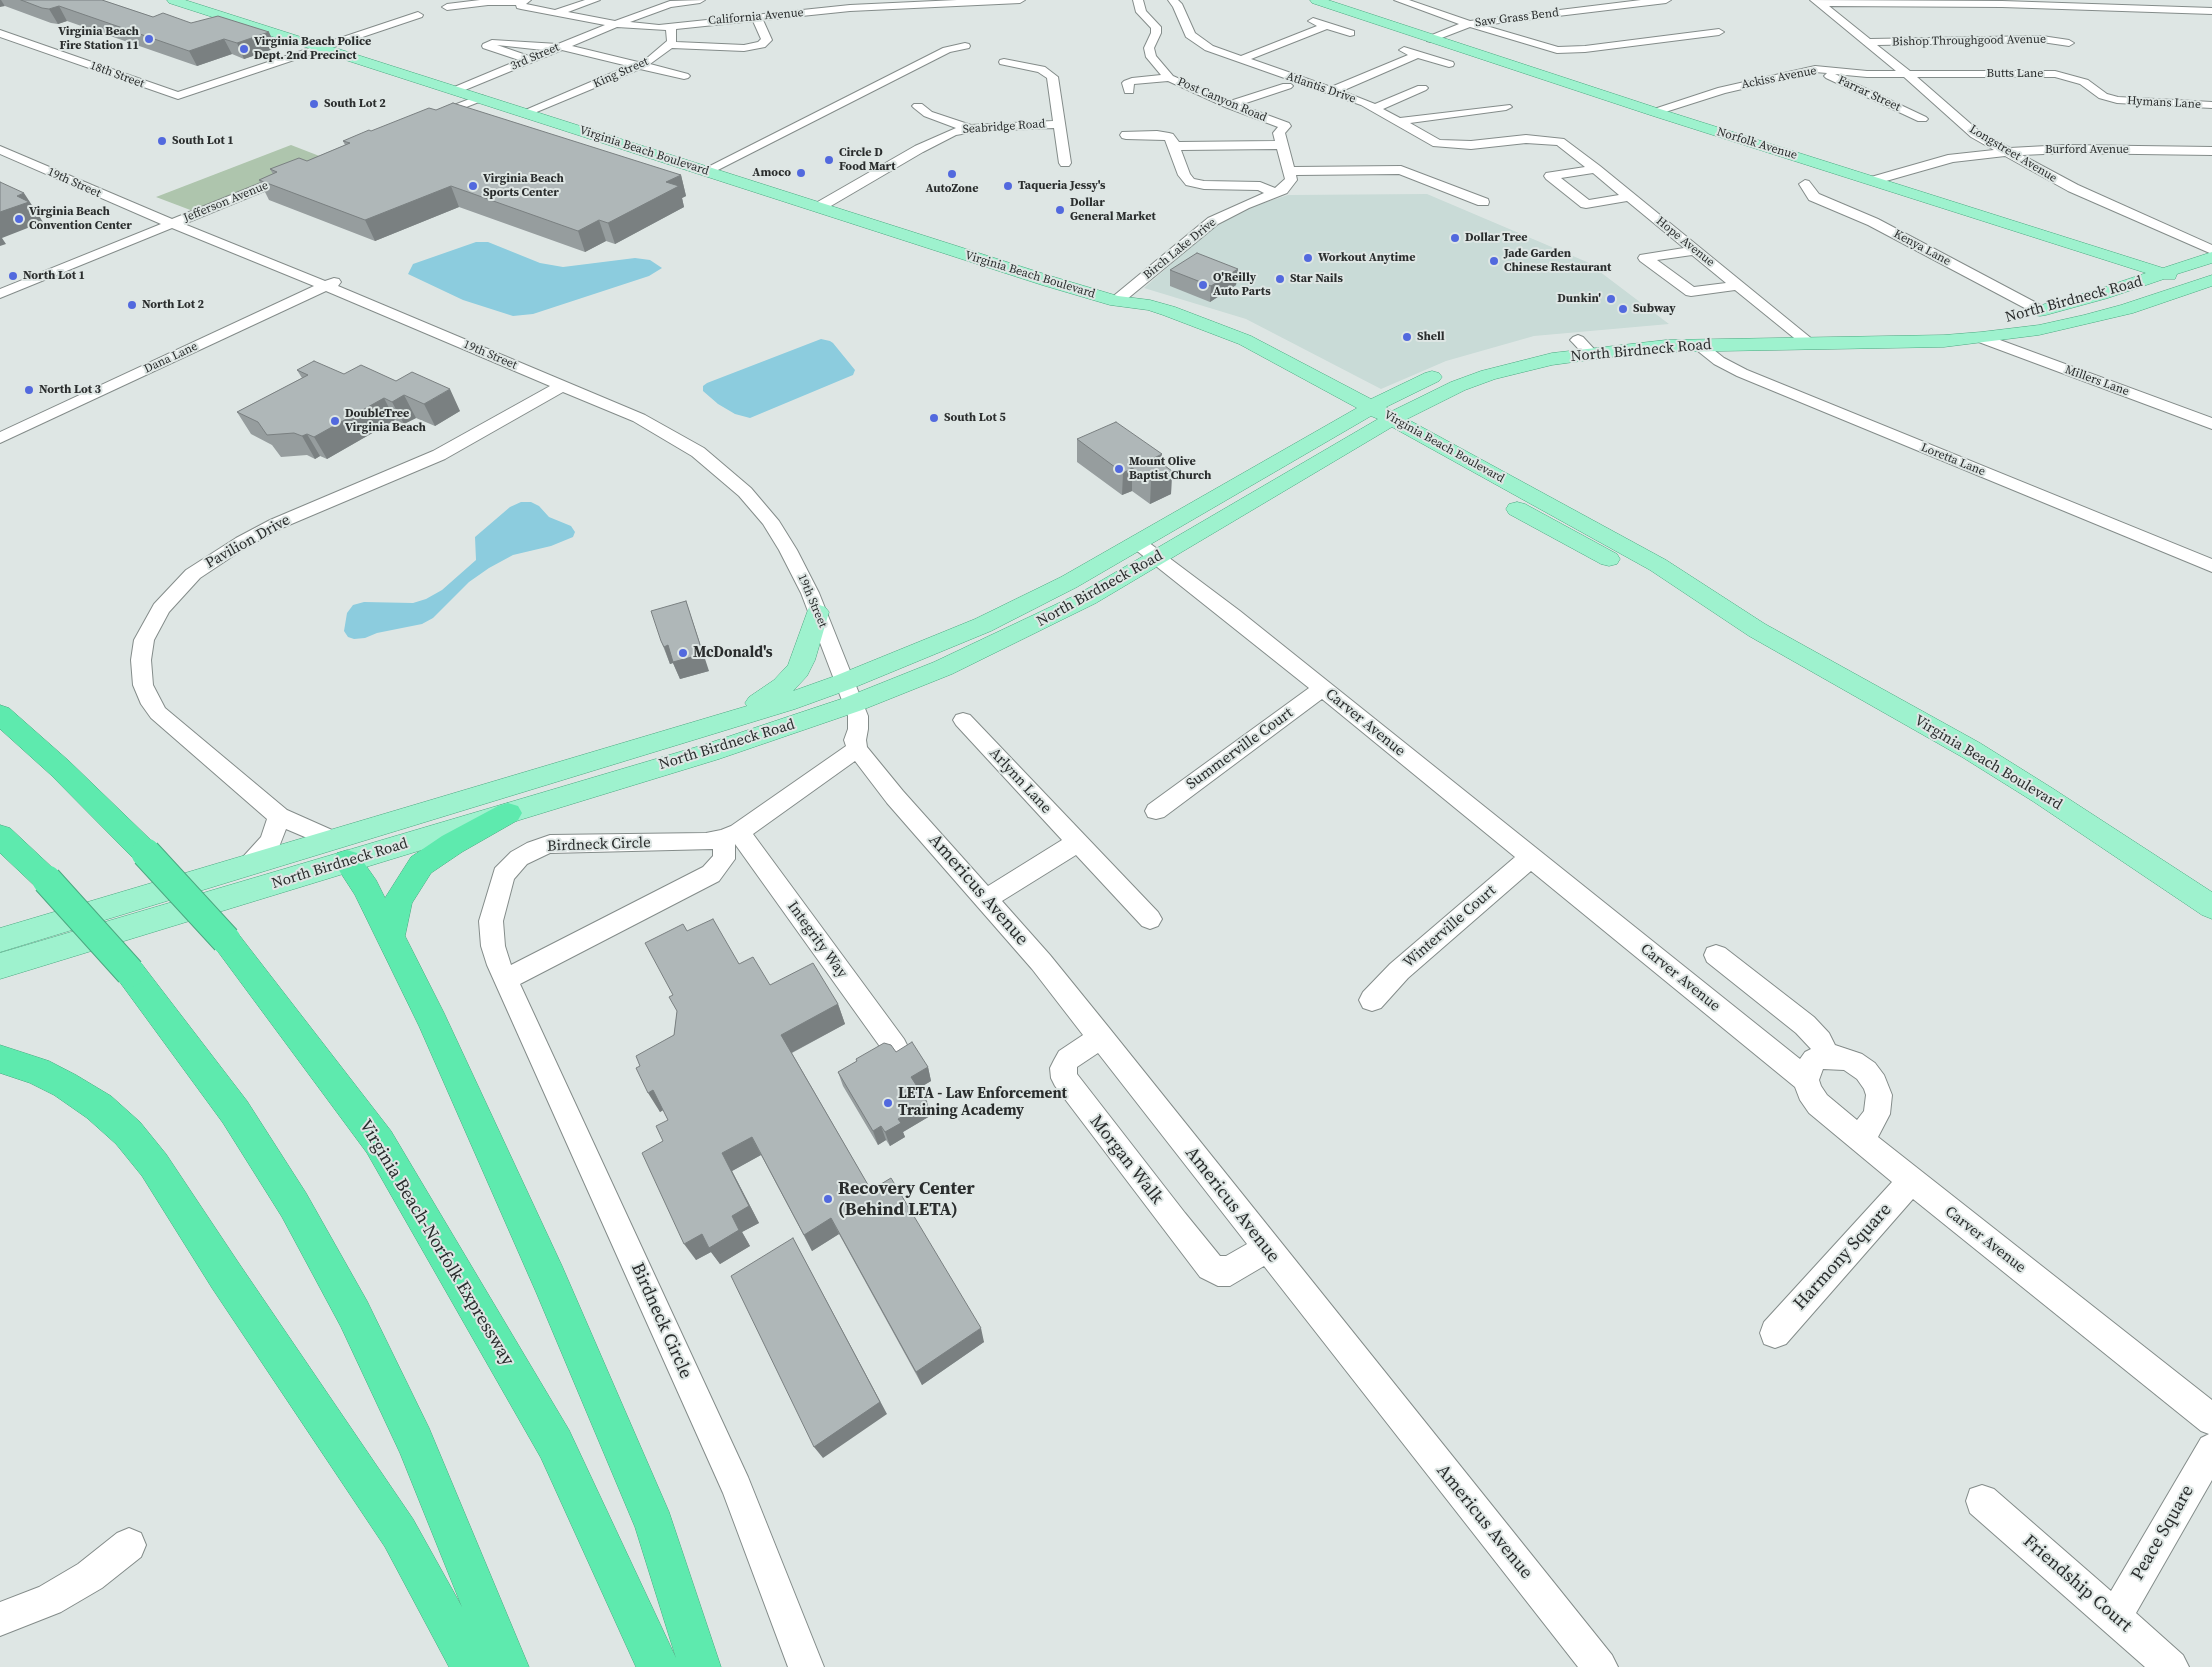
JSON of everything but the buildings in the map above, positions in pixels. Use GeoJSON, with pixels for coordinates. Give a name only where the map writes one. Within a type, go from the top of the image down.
{"type":"FeatureCollection","features":[{"type":"Feature","properties":{"kind":"highway","name":"Virginia Beach-Norfolk Expressway"},"geometry":{"type":"LineString","coordinates":[[0,714],[60,768],[146,853],[226,940],[380,1142],[555,1444],[658,1667]]}},
{"type":"Feature","properties":{"kind":"highway"},"geometry":{"type":"LineString","coordinates":[[390,936],[398,901],[421,865],[452,844],[508,812]]}},
{"type":"Feature","properties":{"kind":"highway"},"geometry":{"type":"LineString","coordinates":[[0,836],[47,880],[130,972],[236,1112],[294,1205],[354,1314],[415,1442],[508,1667]]}},
{"type":"Feature","properties":{"kind":"highway"},"geometry":{"type":"LineString","coordinates":[[340,850],[366,888],[433,1023],[549,1279],[655,1526],[700,1667]]}},
{"type":"Feature","properties":{"kind":"highway"},"geometry":{"type":"LineString","coordinates":[[0,1059],[38,1072],[65,1085],[99,1107],[128,1133],[154,1165],[225,1275],[399,1533],[472,1667]]}},
{"type":"Feature","properties":{"kind":"main road","name":"Norfolk Avenue"},"geometry":{"type":"LineString","coordinates":[[1316,0],[1655,112],[1875,180],[2167,274],[2207,284]]}},
{"type":"Feature","properties":{"kind":"main road","name":"Virginia Beach Boulevard"},"geometry":{"type":"LineString","coordinates":[[183,1],[322,48],[1000,266],[1116,301],[1150,305],[1221,330],[1282,359],[1363,412],[1642,577],[1757,630],[1971,750],[2043,794],[2212,907]]}},
{"type":"Feature","properties":{"kind":"main road","name":"North Birdneck Road"},"geometry":{"type":"LineString","coordinates":[[0,966],[724,721],[849,693],[943,668],[1031,627],[1158,558],[1383,424],[1427,400],[1488,375],[1552,359],[1584,347],[1682,332],[1943,328],[1996,321],[2041,311],[2167,274],[2212,257]]}},
{"type":"Feature","properties":{"kind":"main road","name":"North Birdneck Road"},"geometry":{"type":"LineString","coordinates":[[0,940],[250,865],[340,850],[508,812],[710,752],[849,693],[1069,582],[1363,412],[1432,377],[1460,367],[1517,351],[1584,347],[1944,341],[1982,338],[2039,330],[2086,320],[2207,284]]}},
{"type":"Feature","properties":{"kind":"main road"},"geometry":{"type":"LineString","coordinates":[[724,721],[774,693],[798,670],[803,660],[817,612]]}},
{"type":"Feature","properties":{"kind":"street"},"geometry":{"type":"LineString","coordinates":[[555,14],[595,0]]}},
{"type":"Feature","properties":{"kind":"street","name":"3rd Street"},"geometry":{"type":"LineString","coordinates":[[456,90],[648,10],[683,1],[700,0]]}},
{"type":"Feature","properties":{"kind":"street","name":"California Avenue"},"geometry":{"type":"LineString","coordinates":[[671,27],[756,16],[883,6],[1020,0]]}},
{"type":"Feature","properties":{"kind":"street","name":"Post Canyon Road"},"geometry":{"type":"LineString","coordinates":[[1138,0],[1141,12],[1156,27],[1156,33],[1149,48],[1151,57],[1169,78],[1229,105],[1285,126],[1279,133],[1282,145]]}},
{"type":"Feature","properties":{"kind":"street","name":"Atlantis Drive"},"geometry":{"type":"LineString","coordinates":[[1173,0],[1178,6],[1190,35],[1209,48],[1374,108],[1437,143],[1471,145],[1526,139],[1560,142]]}},
{"type":"Feature","properties":{"kind":"street"},"geometry":{"type":"LineString","coordinates":[[1399,0],[1469,24],[1557,50],[1617,46],[1719,32]]}},
{"type":"Feature","properties":{"kind":"street","name":"Saw Grass Bend"},"geometry":{"type":"LineString","coordinates":[[1431,39],[1469,24],[1666,0]]}},
{"type":"Feature","properties":{"kind":"street"},"geometry":{"type":"LineString","coordinates":[[524,1],[520,4],[524,8],[555,14],[615,24],[671,27],[672,41],[669,45],[744,48],[761,45],[767,40],[756,16]]}},
{"type":"Feature","properties":{"kind":"street"},"geometry":{"type":"LineString","coordinates":[[447,7],[488,2],[524,1]]}},
{"type":"Feature","properties":{"kind":"street"},"geometry":{"type":"LineString","coordinates":[[1817,2],[2002,4],[2212,11]]}},
{"type":"Feature","properties":{"kind":"street","name":"Longstreet Avenue"},"geometry":{"type":"LineString","coordinates":[[1817,2],[1907,74],[1975,134],[2113,208],[2212,250]]}},
{"type":"Feature","properties":{"kind":"street"},"geometry":{"type":"LineString","coordinates":[[322,48],[418,15]]}},
{"type":"Feature","properties":{"kind":"street"},"geometry":{"type":"LineString","coordinates":[[1307,19],[1350,33]]}},
{"type":"Feature","properties":{"kind":"street"},"geometry":{"type":"LineString","coordinates":[[1240,60],[1327,26]]}},
{"type":"Feature","properties":{"kind":"street","name":"18th Street"},"geometry":{"type":"LineString","coordinates":[[0,32],[178,96],[322,48]]}},
{"type":"Feature","properties":{"kind":"street","name":"Bishop Throughgood Avenue"},"geometry":{"type":"LineString","coordinates":[[1868,42],[2042,39],[2069,43]]}},
{"type":"Feature","properties":{"kind":"street"},"geometry":{"type":"LineString","coordinates":[[529,60],[487,46],[496,42],[552,48],[559,47],[684,76]]}},
{"type":"Feature","properties":{"kind":"street","name":"King Street"},"geometry":{"type":"LineString","coordinates":[[527,113],[641,65],[660,54],[669,45]]}},
{"type":"Feature","properties":{"kind":"street"},"geometry":{"type":"LineString","coordinates":[[706,171],[947,50],[965,46]]}},
{"type":"Feature","properties":{"kind":"street"},"geometry":{"type":"LineString","coordinates":[[1396,47],[1449,64]]}},
{"type":"Feature","properties":{"kind":"street"},"geometry":{"type":"LineString","coordinates":[[1330,92],[1418,54]]}},
{"type":"Feature","properties":{"kind":"street"},"geometry":{"type":"LineString","coordinates":[[1004,62],[1034,67],[1050,74],[1065,164]]}},
{"type":"Feature","properties":{"kind":"street","name":"Ackiss Avenue"},"geometry":{"type":"LineString","coordinates":[[1655,112],[1722,90],[1816,69],[1867,74],[1907,74]]}},
{"type":"Feature","properties":{"kind":"street","name":"Farrar Street"},"geometry":{"type":"LineString","coordinates":[[1816,69],[1922,119]]}},
{"type":"Feature","properties":{"kind":"street","name":"Butts Lane"},"geometry":{"type":"LineString","coordinates":[[1907,74],[2055,74],[2084,82],[2104,96],[2117,100]]}},
{"type":"Feature","properties":{"kind":"street"},"geometry":{"type":"LineString","coordinates":[[1129,91],[1129,82],[1169,78]]}},
{"type":"Feature","properties":{"kind":"street"},"geometry":{"type":"LineString","coordinates":[[1229,105],[1288,86]]}},
{"type":"Feature","properties":{"kind":"street"},"geometry":{"type":"LineString","coordinates":[[1374,108],[1422,88]]}},
{"type":"Feature","properties":{"kind":"street"},"geometry":{"type":"LineString","coordinates":[[420,122],[480,98]]}},
{"type":"Feature","properties":{"kind":"street","name":"Hymans Lane"},"geometry":{"type":"LineString","coordinates":[[2117,100],[2212,105]]}},
{"type":"Feature","properties":{"kind":"street"},"geometry":{"type":"LineString","coordinates":[[918,106],[928,114],[968,128]]}},
{"type":"Feature","properties":{"kind":"street"},"geometry":{"type":"LineString","coordinates":[[1400,121],[1506,107]]}},
{"type":"Feature","properties":{"kind":"street","name":"Seabridge Road"},"geometry":{"type":"LineString","coordinates":[[820,207],[919,149],[954,132],[968,128],[1059,124]]}},
{"type":"Feature","properties":{"kind":"street"},"geometry":{"type":"LineString","coordinates":[[1126,135],[1164,136],[1172,140],[1184,175],[1190,182],[1204,185],[1260,186],[1276,193],[1288,186],[1291,180],[1282,145],[1175,146]]}},
{"type":"Feature","properties":{"kind":"street","name":"Hope Avenue"},"geometry":{"type":"LineString","coordinates":[[1560,142],[1596,169],[1809,343]]}},
{"type":"Feature","properties":{"kind":"street","name":"Burford Avenue"},"geometry":{"type":"LineString","coordinates":[[1875,180],[1952,158],[2006,152],[2073,149],[2212,151]]}},
{"type":"Feature","properties":{"kind":"street","name":"19th Street"},"geometry":{"type":"LineString","coordinates":[[0,150],[564,386],[639,418],[669,434],[724,473],[745,492],[784,542],[800,572],[849,693]]}},
{"type":"Feature","properties":{"kind":"street"},"geometry":{"type":"LineString","coordinates":[[1596,169],[1550,176],[1586,204],[1630,197]]}},
{"type":"Feature","properties":{"kind":"street","name":"Jefferson Avenue"},"geometry":{"type":"LineString","coordinates":[[0,294],[304,170]]}},
{"type":"Feature","properties":{"kind":"street"},"geometry":{"type":"LineString","coordinates":[[1289,171],[1408,171],[1483,202]]}},
{"type":"Feature","properties":{"kind":"street","name":"Kenya Lane"},"geometry":{"type":"LineString","coordinates":[[1805,184],[1814,197],[1873,222],[2041,311]]}},
{"type":"Feature","properties":{"kind":"street","name":"Birch Lake Drive"},"geometry":{"type":"LineString","coordinates":[[1116,301],[1213,221],[1244,205],[1276,193]]}},
{"type":"Feature","properties":{"kind":"street"},"geometry":{"type":"LineString","coordinates":[[1695,250],[1645,258],[1691,292],[1738,285]]}},
{"type":"Feature","properties":{"kind":"street","name":"Dana Lane"},"geometry":{"type":"LineString","coordinates":[[0,438],[341,278]]}},
{"type":"Feature","properties":{"kind":"street","name":"Millers Lane"},"geometry":{"type":"LineString","coordinates":[[1982,338],[2212,424]]}},
{"type":"Feature","properties":{"kind":"street","name":"Loretta Lane"},"geometry":{"type":"LineString","coordinates":[[1699,345],[1742,373],[2212,566]]}},
{"type":"Feature","properties":{"kind":"street","name":"Pavilion Drive"},"geometry":{"type":"LineString","coordinates":[[340,850],[279,816],[158,713],[151,704],[143,684],[141,660],[144,640],[161,608],[194,574],[242,542],[276,524],[439,455],[564,386]]}},
{"type":"Feature","properties":{"kind":"street","name":"Carver Avenue"},"geometry":{"type":"LineString","coordinates":[[1138,543],[1323,688],[1530,858],[1806,1080],[1809,1091],[1818,1104],[1857,1137],[2212,1420]]}},
{"type":"Feature","properties":{"kind":"street","name":"Summerville Court"},"geometry":{"type":"LineString","coordinates":[[1156,811],[1323,688]]}},
{"type":"Feature","properties":{"kind":"street"},"geometry":{"type":"LineString","coordinates":[[849,693],[858,716],[858,729],[855,740],[857,749]]}},
{"type":"Feature","properties":{"kind":"street","name":"Arlynn Lane"},"geometry":{"type":"LineString","coordinates":[[963,720],[1150,919]]}},
{"type":"Feature","properties":{"kind":"street","name":"Birdneck Circle"},"geometry":{"type":"LineString","coordinates":[[806,1667],[737,1488],[506,979],[494,946],[491,920],[504,875],[519,858],[535,848],[550,844],[706,842],[731,835],[857,749]]}},
{"type":"Feature","properties":{"kind":"street","name":"Americus Avenue"},"geometry":{"type":"LineString","coordinates":[[857,749],[895,797],[986,899],[1101,1037],[1266,1248],[1600,1667]]}},
{"type":"Feature","properties":{"kind":"street"},"geometry":{"type":"LineString","coordinates":[[250,865],[271,841],[279,816]]}},
{"type":"Feature","properties":{"kind":"street"},"geometry":{"type":"LineString","coordinates":[[506,979],[711,874],[724,859],[731,835]]}},
{"type":"Feature","properties":{"kind":"street","name":"Integrity Way"},"geometry":{"type":"LineString","coordinates":[[731,835],[895,1047]]}},
{"type":"Feature","properties":{"kind":"street"},"geometry":{"type":"LineString","coordinates":[[986,899],[1078,842]]}},
{"type":"Feature","properties":{"kind":"street","name":"Winterville Court"},"geometry":{"type":"LineString","coordinates":[[1372,1000],[1399,971],[1530,858]]}},
{"type":"Feature","properties":{"kind":"street"},"geometry":{"type":"LineString","coordinates":[[1716,955],[1805,1025],[1820,1041],[1828,1056]]}},
{"type":"Feature","properties":{"kind":"street","name":"Morgan Walk"},"geometry":{"type":"LineString","coordinates":[[1101,1037],[1068,1059],[1063,1068],[1064,1078],[1175,1223],[1210,1267],[1218,1271],[1230,1271],[1266,1248]]}},
{"type":"Feature","properties":{"kind":"street"},"geometry":{"type":"LineString","coordinates":[[1806,1080],[1808,1069],[1814,1060],[1828,1056],[1839,1057],[1853,1062],[1866,1071],[1875,1083],[1879,1095],[1877,1114],[1869,1127],[1857,1137]]}},
{"type":"Feature","properties":{"kind":"street","name":"Harmony Square"},"geometry":{"type":"LineString","coordinates":[[1775,1332],[1911,1181]]}},
{"type":"Feature","properties":{"kind":"street","name":"Peace Square"},"geometry":{"type":"LineString","coordinates":[[2115,1618],[2212,1449]]}},
{"type":"Feature","properties":{"kind":"street","name":"Friendship Court"},"geometry":{"type":"LineString","coordinates":[[1982,1501],[2171,1667]]}},
{"type":"Feature","properties":{"kind":"street"},"geometry":{"type":"LineString","coordinates":[[0,1619],[49,1600],[90,1576],[129,1545]]}},
{"type":"Feature","properties":{"kind":"shaded area"},"geometry":{"type":"Polygon","coordinates":[[[1427,194],[1587,262],[1669,324],[1534,336],[1446,361],[1381,389],[1246,319],[1144,288],[1206,233],[1242,210],[1288,195],[1427,194]]]}},
{"type":"Feature","properties":{"kind":"green space"},"geometry":{"type":"Polygon","coordinates":[[[291,145],[322,157],[317,161],[193,211],[156,197],[291,145]]]}},
{"type":"Feature","properties":{"kind":"water"},"geometry":{"type":"Polygon","coordinates":[[[476,242],[488,242],[540,263],[563,267],[635,258],[650,260],[662,268],[649,276],[533,314],[513,316],[463,300],[408,274],[413,264],[476,242]]]}},
{"type":"Feature","properties":{"kind":"water"},"geometry":{"type":"Polygon","coordinates":[[[821,339],[833,343],[855,370],[853,375],[750,418],[735,414],[718,404],[703,391],[703,386],[707,383],[821,339]]]}},
{"type":"Feature","properties":{"kind":"water"},"geometry":{"type":"Polygon","coordinates":[[[521,502],[531,502],[539,506],[549,517],[571,526],[575,532],[573,537],[551,546],[513,555],[489,568],[469,582],[433,618],[422,624],[377,633],[365,638],[354,639],[348,637],[344,631],[347,613],[353,605],[364,602],[413,603],[426,599],[442,590],[476,560],[475,537],[510,507],[521,502]]]}},
{"type":"Feature","properties":{"kind":"place","name":"Virginia Beach Fire Station 11"},"geometry":{"type":"Point","coordinates":[149,39]}},
{"type":"Feature","properties":{"kind":"place","name":"Virginia Beach Police Dept. 2nd Precinct"},"geometry":{"type":"Point","coordinates":[244,49]}},
{"type":"Feature","properties":{"kind":"place","name":"South Lot 2"},"geometry":{"type":"Point","coordinates":[314,104]}},
{"type":"Feature","properties":{"kind":"place","name":"South Lot 1"},"geometry":{"type":"Point","coordinates":[162,141]}},
{"type":"Feature","properties":{"kind":"place","name":"Circle D Food Mart"},"geometry":{"type":"Point","coordinates":[829,160]}},
{"type":"Feature","properties":{"kind":"place","name":"Amoco"},"geometry":{"type":"Point","coordinates":[801,173]}},
{"type":"Feature","properties":{"kind":"place","name":"AutoZone"},"geometry":{"type":"Point","coordinates":[952,174]}},
{"type":"Feature","properties":{"kind":"place","name":"Virginia Beach Sports Center"},"geometry":{"type":"Point","coordinates":[473,186]}},
{"type":"Feature","properties":{"kind":"place","name":"Taqueria Jessy's"},"geometry":{"type":"Point","coordinates":[1008,186]}},
{"type":"Feature","properties":{"kind":"place","name":"Dollar General Market"},"geometry":{"type":"Point","coordinates":[1060,210]}},
{"type":"Feature","properties":{"kind":"place","name":"Virginia Beach Convention Center"},"geometry":{"type":"Point","coordinates":[19,219]}},
{"type":"Feature","properties":{"kind":"place","name":"Dollar Tree"},"geometry":{"type":"Point","coordinates":[1455,238]}},
{"type":"Feature","properties":{"kind":"place","name":"Workout Anytime"},"geometry":{"type":"Point","coordinates":[1308,258]}},
{"type":"Feature","properties":{"kind":"place","name":"Jade Garden Chinese Restaurant"},"geometry":{"type":"Point","coordinates":[1494,261]}},
{"type":"Feature","properties":{"kind":"place","name":"North Lot 1"},"geometry":{"type":"Point","coordinates":[13,276]}},
{"type":"Feature","properties":{"kind":"place","name":"Star Nails"},"geometry":{"type":"Point","coordinates":[1280,279]}},
{"type":"Feature","properties":{"kind":"place","name":"O'Reilly Auto Parts"},"geometry":{"type":"Point","coordinates":[1203,285]}},
{"type":"Feature","properties":{"kind":"place","name":"Dunkin'"},"geometry":{"type":"Point","coordinates":[1611,299]}},
{"type":"Feature","properties":{"kind":"place","name":"North Lot 2"},"geometry":{"type":"Point","coordinates":[132,305]}},
{"type":"Feature","properties":{"kind":"place","name":"Subway"},"geometry":{"type":"Point","coordinates":[1623,309]}},
{"type":"Feature","properties":{"kind":"place","name":"Shell"},"geometry":{"type":"Point","coordinates":[1407,337]}},
{"type":"Feature","properties":{"kind":"place","name":"North Lot 3"},"geometry":{"type":"Point","coordinates":[29,390]}},
{"type":"Feature","properties":{"kind":"place","name":"South Lot 5"},"geometry":{"type":"Point","coordinates":[934,418]}},
{"type":"Feature","properties":{"kind":"place","name":"DoubleTree Virginia Beach"},"geometry":{"type":"Point","coordinates":[335,421]}},
{"type":"Feature","properties":{"kind":"place","name":"Mount Olive Baptist Church"},"geometry":{"type":"Point","coordinates":[1119,469]}},
{"type":"Feature","properties":{"kind":"place","name":"McDonald's"},"geometry":{"type":"Point","coordinates":[683,653]}},
{"type":"Feature","properties":{"kind":"place","name":"LETA - Law Enforcement Training Academy"},"geometry":{"type":"Point","coordinates":[888,1103]}},
{"type":"Feature","properties":{"kind":"place","name":"Recovery Center (Behind LETA)"},"geometry":{"type":"Point","coordinates":[828,1199]}}]}
